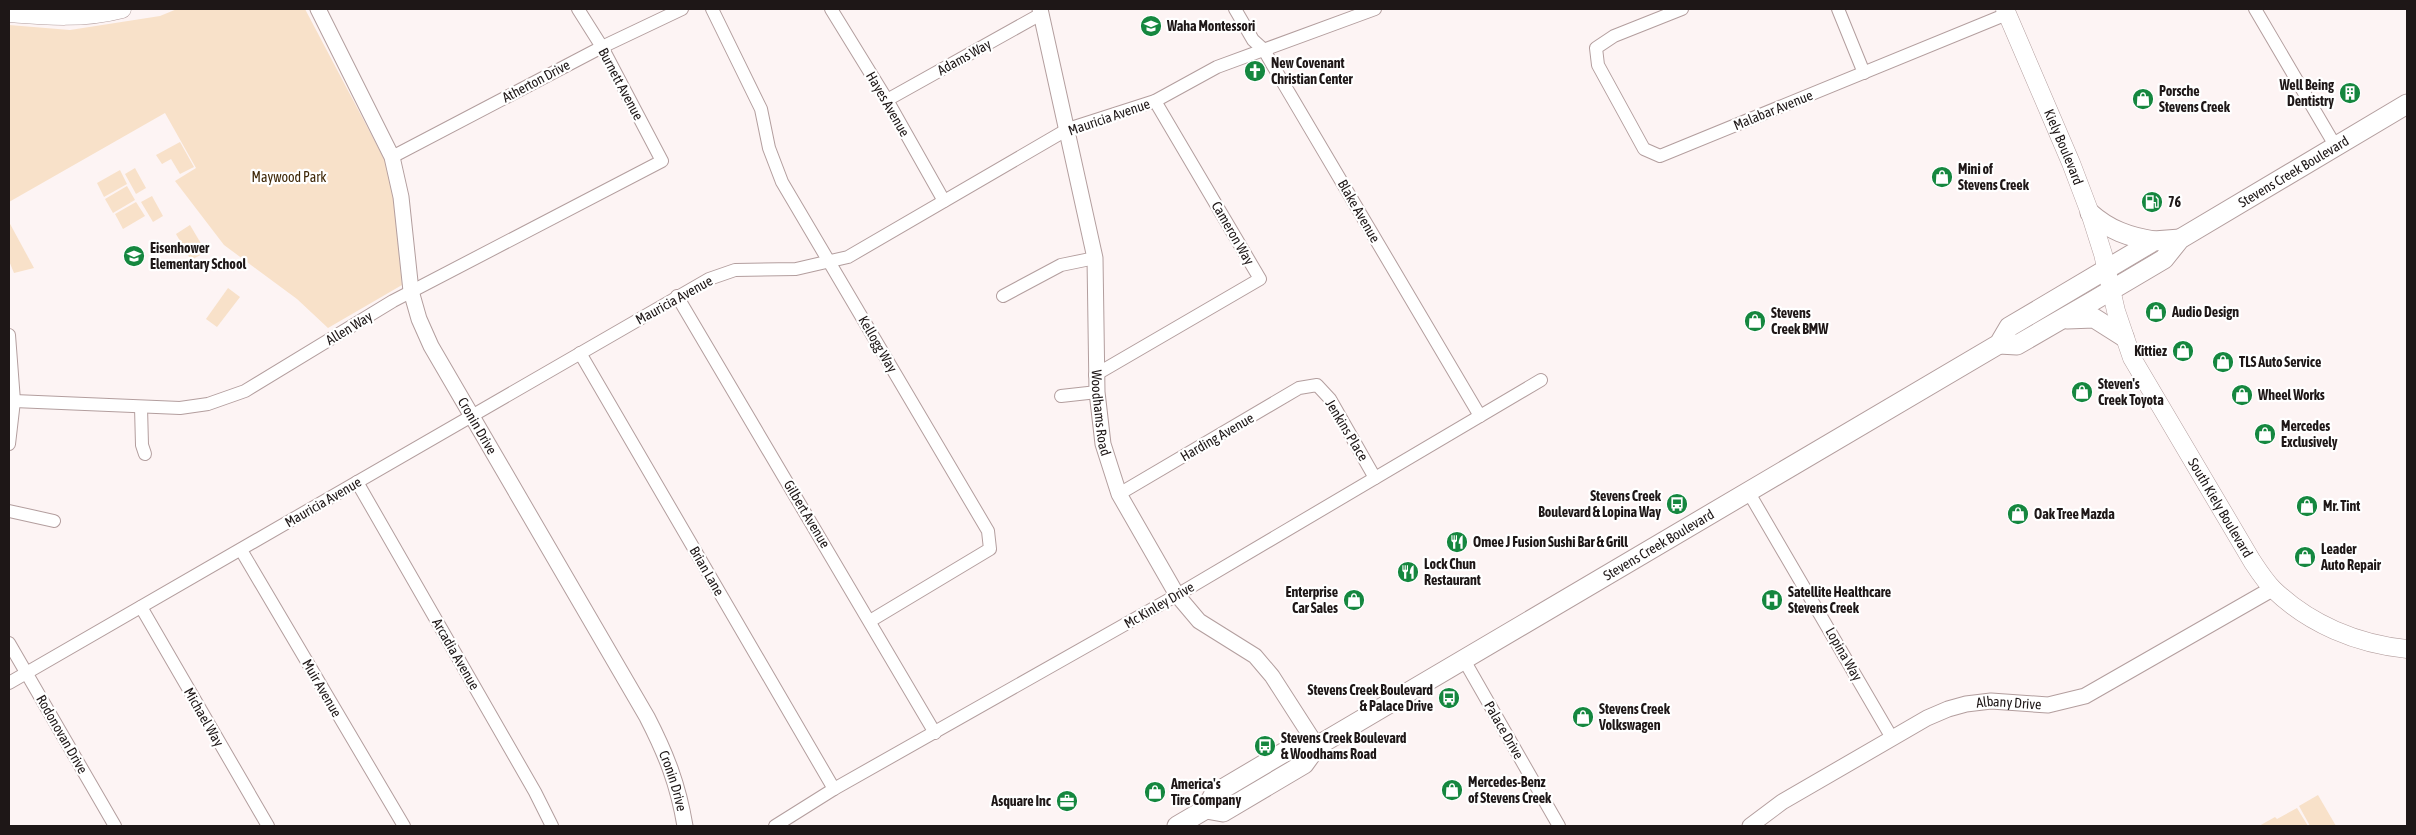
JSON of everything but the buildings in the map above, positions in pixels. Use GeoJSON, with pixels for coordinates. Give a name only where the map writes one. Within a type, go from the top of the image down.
{"type":"FeatureCollection","features":[{"type":"Feature","properties":{"kind":"main road"},"geometry":{"type":"LineString","coordinates":[[9,13],[54,17],[104,13],[122,9]]}},
{"type":"Feature","properties":{"kind":"main road","name":"Kiely Boulevard"},"geometry":{"type":"LineString","coordinates":[[2006,11],[2071,163],[2090,213],[2111,290]]}},
{"type":"Feature","properties":{"kind":"main road","name":"Stevens Creek Boulevard"},"geometry":{"type":"LineString","coordinates":[[1999,344],[2018,345],[2164,259],[2180,239],[2407,104]]}},
{"type":"Feature","properties":{"kind":"main road"},"geometry":{"type":"LineString","coordinates":[[2090,213],[2104,225],[2127,236],[2154,241]]}},
{"type":"Feature","properties":{"kind":"main road","name":"Stevens Creek Boulevard"},"geometry":{"type":"LineString","coordinates":[[1177,826],[1206,809],[1223,812],[1304,764],[1317,746],[1999,344],[2009,327],[2154,241],[2180,239]]}},
{"type":"Feature","properties":{"kind":"main road","name":"South Kiely Boulevard"},"geometry":{"type":"LineString","coordinates":[[2111,290],[2124,337],[2148,385],[2241,544],[2272,589],[2308,616],[2332,630],[2387,647],[2407,649]]}},
{"type":"Feature","properties":{"kind":"main road"},"geometry":{"type":"LineString","coordinates":[[2058,321],[2080,317],[2094,318],[2124,337]]}},
{"type":"Feature","properties":{"kind":"street","name":"Cronin Drive"},"geometry":{"type":"LineString","coordinates":[[318,9],[392,157],[401,197],[411,291],[419,319],[431,346],[647,717],[668,758],[681,802],[685,826]]}},
{"type":"Feature","properties":{"kind":"street","name":"Burnett Avenue"},"geometry":{"type":"LineString","coordinates":[[578,9],[602,47],[662,160]]}},
{"type":"Feature","properties":{"kind":"street","name":"Atherton Drive"},"geometry":{"type":"LineString","coordinates":[[392,157],[602,47],[682,9]]}},
{"type":"Feature","properties":{"kind":"street","name":"Kellogg Way"},"geometry":{"type":"LineString","coordinates":[[712,9],[761,109],[769,148],[782,182],[988,530],[990,549],[870,621]]}},
{"type":"Feature","properties":{"kind":"street","name":"Hayes Avenue"},"geometry":{"type":"LineString","coordinates":[[831,9],[887,100],[944,201]]}},
{"type":"Feature","properties":{"kind":"street","name":"Blake Avenue"},"geometry":{"type":"LineString","coordinates":[[1235,9],[1253,40],[1264,50],[1480,416]]}},
{"type":"Feature","properties":{"kind":"street","name":"Mauricia Avenue"},"geometry":{"type":"LineString","coordinates":[[9,683],[709,279],[735,270],[796,269],[848,257],[1068,129],[1155,101],[1217,67],[1375,9]]}},
{"type":"Feature","properties":{"kind":"street","name":"Malabar Avenue"},"geometry":{"type":"LineString","coordinates":[[1682,9],[1614,36],[1596,48],[1598,65],[1644,149],[1660,156],[1864,73],[2006,11]]}},
{"type":"Feature","properties":{"kind":"street"},"geometry":{"type":"LineString","coordinates":[[1838,9],[1864,73]]}},
{"type":"Feature","properties":{"kind":"street"},"geometry":{"type":"LineString","coordinates":[[2255,9],[2336,146]]}},
{"type":"Feature","properties":{"kind":"street","name":"Adams Way"},"geometry":{"type":"LineString","coordinates":[[887,100],[1041,11]]}},
{"type":"Feature","properties":{"kind":"street","name":"Woodhams Road"},"geometry":{"type":"LineString","coordinates":[[1041,11],[1095,258],[1095,375],[1103,444],[1119,494],[1177,595],[1199,621],[1255,656],[1272,676],[1317,746]]}},
{"type":"Feature","properties":{"kind":"street","name":"Cameron Way"},"geometry":{"type":"LineString","coordinates":[[1095,375],[1260,279],[1155,101]]}},
{"type":"Feature","properties":{"kind":"street","name":"Allen Way"},"geometry":{"type":"LineString","coordinates":[[14,401],[180,408],[208,404],[245,390],[411,291],[662,160]]}},
{"type":"Feature","properties":{"kind":"street"},"geometry":{"type":"LineString","coordinates":[[1002,296],[1061,265],[1095,258]]}},
{"type":"Feature","properties":{"kind":"street","name":"Gilbert Avenue"},"geometry":{"type":"LineString","coordinates":[[677,296],[935,733]]}},
{"type":"Feature","properties":{"kind":"street"},"geometry":{"type":"LineString","coordinates":[[9,335],[14,401],[9,444]]}},
{"type":"Feature","properties":{"kind":"street","name":"Brian Lane"},"geometry":{"type":"LineString","coordinates":[[580,352],[834,789]]}},
{"type":"Feature","properties":{"kind":"street","name":"Mc Kinley Drive"},"geometry":{"type":"LineString","coordinates":[[774,826],[834,789],[1177,595],[1541,380]]}},
{"type":"Feature","properties":{"kind":"street","name":"Jenkins Place"},"geometry":{"type":"LineString","coordinates":[[1317,385],[1330,399],[1375,478]]}},
{"type":"Feature","properties":{"kind":"street","name":"Harding Avenue"},"geometry":{"type":"LineString","coordinates":[[1119,494],[1299,388],[1317,385]]}},
{"type":"Feature","properties":{"kind":"street"},"geometry":{"type":"LineString","coordinates":[[1061,396],[1097,392]]}},
{"type":"Feature","properties":{"kind":"street"},"geometry":{"type":"LineString","coordinates":[[141,407],[142,445],[146,454]]}},
{"type":"Feature","properties":{"kind":"street","name":"Arcadia Avenue"},"geometry":{"type":"LineString","coordinates":[[357,482],[536,792],[552,826]]}},
{"type":"Feature","properties":{"kind":"street","name":"Lopina Way"},"geometry":{"type":"LineString","coordinates":[[1749,493],[1892,738]]}},
{"type":"Feature","properties":{"kind":"street"},"geometry":{"type":"LineString","coordinates":[[9,512],[54,521]]}},
{"type":"Feature","properties":{"kind":"street","name":"Muir Avenue"},"geometry":{"type":"LineString","coordinates":[[241,550],[404,826]]}},
{"type":"Feature","properties":{"kind":"street","name":"Albany Drive"},"geometry":{"type":"LineString","coordinates":[[1750,826],[1782,802],[1927,718],[1966,704],[1991,701],[2048,705],[2085,696],[2272,589]]}},
{"type":"Feature","properties":{"kind":"street","name":"Michael Way"},"geometry":{"type":"LineString","coordinates":[[141,608],[268,826]]}},
{"type":"Feature","properties":{"kind":"street","name":"Rodonovan Drive"},"geometry":{"type":"LineString","coordinates":[[9,642],[115,826]]}},
{"type":"Feature","properties":{"kind":"street","name":"Palace Drive"},"geometry":{"type":"LineString","coordinates":[[1464,660],[1559,826]]}},
{"type":"Feature","properties":{"kind":"green space","name":"Maywood Park"},"geometry":{"type":"Polygon","coordinates":[[[177,9],[305,9],[391,172],[402,285],[328,328],[297,299],[224,245],[175,181],[196,168],[165,113],[9,202],[9,25],[70,30],[160,16],[177,9]]]}},
{"type":"Feature","properties":{"kind":"green space"},"geometry":{"type":"Polygon","coordinates":[[[180,142],[194,167],[180,174],[171,159],[162,164],[156,155],[180,142]]]}},
{"type":"Feature","properties":{"kind":"green space"},"geometry":{"type":"Polygon","coordinates":[[[135,168],[146,188],[136,194],[125,174],[135,168]]]}},
{"type":"Feature","properties":{"kind":"green space"},"geometry":{"type":"Polygon","coordinates":[[[120,170],[127,184],[104,197],[97,183],[120,170]]]}},
{"type":"Feature","properties":{"kind":"green space"},"geometry":{"type":"Polygon","coordinates":[[[127,186],[135,200],[113,213],[105,199],[127,186]]]}},
{"type":"Feature","properties":{"kind":"green space"},"geometry":{"type":"Polygon","coordinates":[[[152,196],[163,216],[153,222],[141,202],[152,196]]]}},
{"type":"Feature","properties":{"kind":"green space"},"geometry":{"type":"Polygon","coordinates":[[[136,202],[145,216],[123,229],[115,214],[136,202]]]}},
{"type":"Feature","properties":{"kind":"green space"},"geometry":{"type":"Polygon","coordinates":[[[9,222],[34,268],[14,273],[9,261],[9,222]]]}},
{"type":"Feature","properties":{"kind":"green space"},"geometry":{"type":"Polygon","coordinates":[[[190,225],[206,252],[191,260],[176,234],[190,225]]]}},
{"type":"Feature","properties":{"kind":"green space"},"geometry":{"type":"Polygon","coordinates":[[[228,288],[240,297],[217,327],[206,319],[228,288]]]}},
{"type":"Feature","properties":{"kind":"green space"},"geometry":{"type":"Polygon","coordinates":[[[2318,795],[2336,826],[2310,826],[2299,806],[2318,795]]]}},
{"type":"Feature","properties":{"kind":"green space"},"geometry":{"type":"Polygon","coordinates":[[[2297,808],[2308,826],[2259,826],[2275,817],[2277,819],[2297,808]]]}},
{"type":"Feature","properties":{"kind":"place","name":"Waha Montessori"},"geometry":{"type":"Point","coordinates":[1151,26]}},
{"type":"Feature","properties":{"kind":"place","name":"New Covenant Christian Center"},"geometry":{"type":"Point","coordinates":[1255,71]}},
{"type":"Feature","properties":{"kind":"place","name":"Well Being Dentistry"},"geometry":{"type":"Point","coordinates":[2350,93]}},
{"type":"Feature","properties":{"kind":"place","name":"Porsche Stevens Creek"},"geometry":{"type":"Point","coordinates":[2143,99]}},
{"type":"Feature","properties":{"kind":"place","name":"Mini of Stevens Creek"},"geometry":{"type":"Point","coordinates":[1942,177]}},
{"type":"Feature","properties":{"kind":"place","name":"76"},"geometry":{"type":"Point","coordinates":[2152,202]}},
{"type":"Feature","properties":{"kind":"place","name":"Eisenhower Elementary School"},"geometry":{"type":"Point","coordinates":[134,256]}},
{"type":"Feature","properties":{"kind":"place","name":"Audio Design"},"geometry":{"type":"Point","coordinates":[2156,312]}},
{"type":"Feature","properties":{"kind":"place","name":"Stevens Creek BMW"},"geometry":{"type":"Point","coordinates":[1755,321]}},
{"type":"Feature","properties":{"kind":"place","name":"Kittiez"},"geometry":{"type":"Point","coordinates":[2183,351]}},
{"type":"Feature","properties":{"kind":"place","name":"TLS Auto Service"},"geometry":{"type":"Point","coordinates":[2223,362]}},
{"type":"Feature","properties":{"kind":"place","name":"Steven's Creek Toyota"},"geometry":{"type":"Point","coordinates":[2082,392]}},
{"type":"Feature","properties":{"kind":"place","name":"Wheel Works"},"geometry":{"type":"Point","coordinates":[2242,395]}},
{"type":"Feature","properties":{"kind":"place","name":"Mercedes Exclusively"},"geometry":{"type":"Point","coordinates":[2265,434]}},
{"type":"Feature","properties":{"kind":"place","name":"Stevens Creek Boulevard & Lopina Way"},"geometry":{"type":"Point","coordinates":[1677,504]}},
{"type":"Feature","properties":{"kind":"place","name":"Mr. Tint"},"geometry":{"type":"Point","coordinates":[2307,506]}},
{"type":"Feature","properties":{"kind":"place","name":"Oak Tree Mazda"},"geometry":{"type":"Point","coordinates":[2018,514]}},
{"type":"Feature","properties":{"kind":"place","name":"Omee J Fusion Sushi Bar & Grill"},"geometry":{"type":"Point","coordinates":[1457,542]}},
{"type":"Feature","properties":{"kind":"place","name":"Leader Auto Repair"},"geometry":{"type":"Point","coordinates":[2305,557]}},
{"type":"Feature","properties":{"kind":"place","name":"Lock Chun Restaurant"},"geometry":{"type":"Point","coordinates":[1408,572]}},
{"type":"Feature","properties":{"kind":"place","name":"Enterprise Car Sales"},"geometry":{"type":"Point","coordinates":[1354,600]}},
{"type":"Feature","properties":{"kind":"place","name":"Satellite Healthcare Stevens Creek"},"geometry":{"type":"Point","coordinates":[1772,600]}},
{"type":"Feature","properties":{"kind":"place","name":"Stevens Creek Boulevard & Palace Drive"},"geometry":{"type":"Point","coordinates":[1449,698]}},
{"type":"Feature","properties":{"kind":"place","name":"Stevens Creek Volkswagen"},"geometry":{"type":"Point","coordinates":[1583,717]}},
{"type":"Feature","properties":{"kind":"place","name":"Stevens Creek Boulevard & Woodhams Road"},"geometry":{"type":"Point","coordinates":[1265,746]}},
{"type":"Feature","properties":{"kind":"place","name":"Mercedes-Benz of Stevens Creek"},"geometry":{"type":"Point","coordinates":[1452,790]}},
{"type":"Feature","properties":{"kind":"place","name":"America's Tire Company"},"geometry":{"type":"Point","coordinates":[1155,792]}},
{"type":"Feature","properties":{"kind":"place","name":"Asquare Inc"},"geometry":{"type":"Point","coordinates":[1067,801]}}]}
